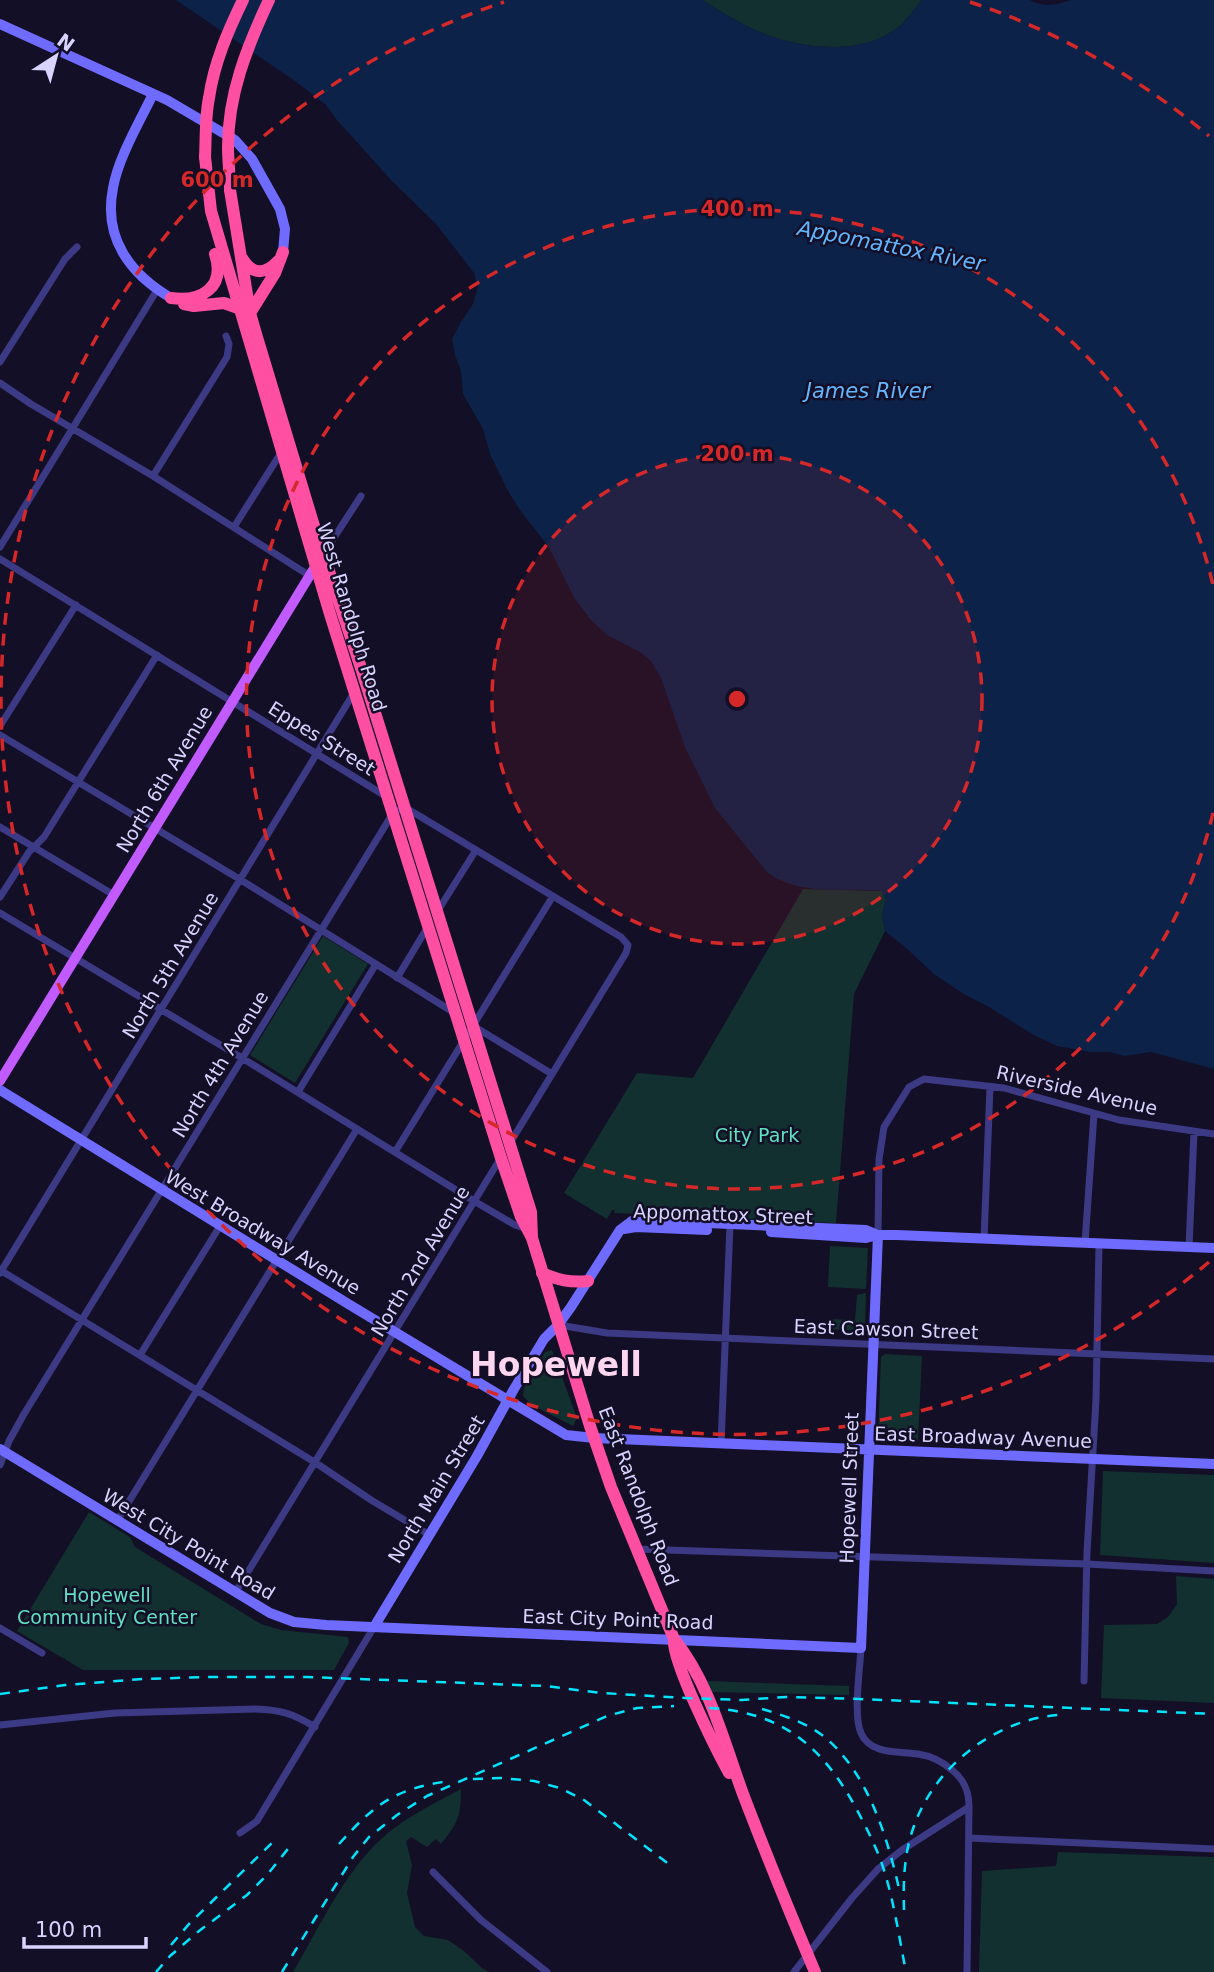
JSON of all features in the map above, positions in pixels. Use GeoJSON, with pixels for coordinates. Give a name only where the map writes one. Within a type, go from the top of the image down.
{"type":"FeatureCollection","features":[{"type":"Feature","properties":{"kind":"highway","name":"West Randolph Road"},"geometry":{"type":"LineString","coordinates":[[243,0],[221,51],[207,109],[205,158],[211,211],[244,310],[317,565],[362,671],[428,926],[501,1158],[530,1232],[558,1325]]}},
{"type":"Feature","properties":{"kind":"highway","name":"West Randolph Road"},"geometry":{"type":"LineString","coordinates":[[269,0],[248,45],[237,79],[228,147],[230,190],[240,253],[244,310],[282,450],[388,797],[399,810],[437,911],[510,1143],[531,1212],[530,1232]]}},
{"type":"Feature","properties":{"kind":"highway"},"geometry":{"type":"LineString","coordinates":[[171,298],[186,300],[199,296],[211,288],[216,278],[218,261],[204,214],[207,193]]}},
{"type":"Feature","properties":{"kind":"highway"},"geometry":{"type":"LineString","coordinates":[[240,253],[246,264],[259,271],[269,270],[283,252]]}},
{"type":"Feature","properties":{"kind":"highway"},"geometry":{"type":"LineString","coordinates":[[171,298],[188,306],[219,303],[244,310],[275,273],[283,252]]}},
{"type":"Feature","properties":{"kind":"highway"},"geometry":{"type":"LineString","coordinates":[[542,1273],[568,1282],[588,1281]]}},
{"type":"Feature","properties":{"kind":"highway","name":"East Randolph Road"},"geometry":{"type":"LineString","coordinates":[[558,1325],[611,1487],[674,1639],[686,1654],[706,1692],[814,1972]]}},
{"type":"Feature","properties":{"kind":"main road","name":"North 6th Avenue"},"geometry":{"type":"LineString","coordinates":[[0,1081],[317,565]]}},
{"type":"Feature","properties":{"kind":"street"},"geometry":{"type":"LineString","coordinates":[[0,24],[182,108],[235,140],[258,167],[280,209],[285,229],[283,252]]}},
{"type":"Feature","properties":{"kind":"street"},"geometry":{"type":"LineString","coordinates":[[153,94],[117,172],[111,211],[122,253],[138,275],[171,298]]}},
{"type":"Feature","properties":{"kind":"street"},"geometry":{"type":"LineString","coordinates":[[0,362],[65,258],[77,247]]}},
{"type":"Feature","properties":{"kind":"street"},"geometry":{"type":"LineString","coordinates":[[0,547],[157,290]]}},
{"type":"Feature","properties":{"kind":"street"},"geometry":{"type":"LineString","coordinates":[[153,476],[227,357],[229,344],[226,336]]}},
{"type":"Feature","properties":{"kind":"street"},"geometry":{"type":"LineString","coordinates":[[0,383],[234,527],[317,565]]}},
{"type":"Feature","properties":{"kind":"street"},"geometry":{"type":"LineString","coordinates":[[234,527],[282,450]]}},
{"type":"Feature","properties":{"kind":"street","name":"North 6th Avenue"},"geometry":{"type":"LineString","coordinates":[[317,565],[361,496]]}},
{"type":"Feature","properties":{"kind":"street","name":"Eppes Street"},"geometry":{"type":"LineString","coordinates":[[0,559],[388,797]]}},
{"type":"Feature","properties":{"kind":"street"},"geometry":{"type":"LineString","coordinates":[[0,726],[76,605]]}},
{"type":"Feature","properties":{"kind":"street"},"geometry":{"type":"LineString","coordinates":[[0,897],[29,852],[44,837],[156,654]]}},
{"type":"Feature","properties":{"kind":"street","name":"North 5th Avenue"},"geometry":{"type":"LineString","coordinates":[[0,1271],[355,692],[362,671]]}},
{"type":"Feature","properties":{"kind":"street"},"geometry":{"type":"LineString","coordinates":[[0,735],[241,880],[552,1074]]}},
{"type":"Feature","properties":{"kind":"street"},"geometry":{"type":"LineString","coordinates":[[395,1152],[554,896],[476,850],[399,810]]}},
{"type":"Feature","properties":{"kind":"street","name":"North 4th Avenue"},"geometry":{"type":"LineString","coordinates":[[0,1465],[3,1451],[24,1414],[321,930],[399,810]]}},
{"type":"Feature","properties":{"kind":"street"},"geometry":{"type":"LineString","coordinates":[[0,827],[114,895]]}},
{"type":"Feature","properties":{"kind":"street"},"geometry":{"type":"LineString","coordinates":[[397,978],[476,850]]}},
{"type":"Feature","properties":{"kind":"street","name":"North 2nd Avenue"},"geometry":{"type":"LineString","coordinates":[[235,1592],[626,953],[628,945],[621,937],[554,896]]}},
{"type":"Feature","properties":{"kind":"street"},"geometry":{"type":"LineString","coordinates":[[0,913],[474,1201],[530,1232]]}},
{"type":"Feature","properties":{"kind":"street"},"geometry":{"type":"LineString","coordinates":[[298,1092],[376,964]]}},
{"type":"Feature","properties":{"kind":"street","name":"Riverside Avenue"},"geometry":{"type":"LineString","coordinates":[[899,1102],[909,1087],[924,1079],[990,1087],[1035,1096],[1094,1114],[1162,1128],[1214,1134]]}},
{"type":"Feature","properties":{"kind":"street"},"geometry":{"type":"LineString","coordinates":[[984,1239],[990,1087]]}},
{"type":"Feature","properties":{"kind":"street","name":"West Broadway Avenue"},"geometry":{"type":"LineString","coordinates":[[0,1090],[509,1401]]}},
{"type":"Feature","properties":{"kind":"street","name":"Hopewell Street"},"geometry":{"type":"LineString","coordinates":[[899,1102],[884,1127],[880,1144],[858,1723],[863,1738],[876,1748],[919,1754],[941,1761],[963,1781],[969,1807]]}},
{"type":"Feature","properties":{"kind":"street"},"geometry":{"type":"LineString","coordinates":[[1085,1243],[1094,1114]]}},
{"type":"Feature","properties":{"kind":"street"},"geometry":{"type":"LineString","coordinates":[[117,1521],[357,1129]]}},
{"type":"Feature","properties":{"kind":"street"},"geometry":{"type":"LineString","coordinates":[[1189,1247],[1194,1132]]}},
{"type":"Feature","properties":{"kind":"street"},"geometry":{"type":"LineString","coordinates":[[140,1355],[220,1226]]}},
{"type":"Feature","properties":{"kind":"street","name":"Appomattox Street"},"geometry":{"type":"LineString","coordinates":[[620,1230],[636,1227],[729,1228],[866,1238],[878,1235],[1214,1248]]}},
{"type":"Feature","properties":{"kind":"street"},"geometry":{"type":"LineString","coordinates":[[720,1444],[729,1228]]}},
{"type":"Feature","properties":{"kind":"street","name":"North Main Street"},"geometry":{"type":"LineString","coordinates":[[374,1627],[544,1339],[558,1325],[620,1230]]}},
{"type":"Feature","properties":{"kind":"street"},"geometry":{"type":"LineString","coordinates":[[1084,1681],[1099,1244]]}},
{"type":"Feature","properties":{"kind":"street"},"geometry":{"type":"LineString","coordinates":[[0,1271],[428,1534]]}},
{"type":"Feature","properties":{"kind":"street","name":"East Cawson Street"},"geometry":{"type":"LineString","coordinates":[[558,1325],[607,1333],[1214,1359]]}},
{"type":"Feature","properties":{"kind":"street","name":"East Broadway Avenue"},"geometry":{"type":"LineString","coordinates":[[509,1401],[555,1430],[576,1437],[1214,1464]]}},
{"type":"Feature","properties":{"kind":"street","name":"West City Point Road"},"geometry":{"type":"LineString","coordinates":[[3,1451],[270,1613],[294,1622],[374,1627]]}},
{"type":"Feature","properties":{"kind":"street"},"geometry":{"type":"LineString","coordinates":[[637,1549],[1087,1564],[1214,1571]]}},
{"type":"Feature","properties":{"kind":"street"},"geometry":{"type":"LineString","coordinates":[[240,1833],[257,1821],[374,1627]]}},
{"type":"Feature","properties":{"kind":"street","name":"East City Point Road"},"geometry":{"type":"LineString","coordinates":[[374,1627],[861,1648]]}},
{"type":"Feature","properties":{"kind":"street"},"geometry":{"type":"LineString","coordinates":[[0,1628],[42,1653]]}},
{"type":"Feature","properties":{"kind":"street"},"geometry":{"type":"LineString","coordinates":[[0,1725],[115,1713],[276,1709],[315,1727]]}},
{"type":"Feature","properties":{"kind":"street"},"geometry":{"type":"LineString","coordinates":[[967,1972],[969,1807]]}},
{"type":"Feature","properties":{"kind":"street"},"geometry":{"type":"LineString","coordinates":[[794,1972],[878,1869],[902,1850],[969,1807]]}},
{"type":"Feature","properties":{"kind":"street"},"geometry":{"type":"LineString","coordinates":[[969,1838],[1214,1849]]}},
{"type":"Feature","properties":{"kind":"street"},"geometry":{"type":"LineString","coordinates":[[433,1871],[471,1912],[547,1972]]}},
{"type":"Feature","properties":{"kind":"green space"},"geometry":{"type":"Polygon","coordinates":[[[703,0],[922,0],[901,25],[887,35],[855,45],[820,47],[770,36],[703,0]]]}},
{"type":"Feature","properties":{"kind":"green space","name":"City Park"},"geometry":{"type":"Polygon","coordinates":[[[803,889],[882,891],[886,900],[882,916],[885,931],[854,994],[836,1223],[614,1213],[615,1210],[612,1210],[607,1219],[564,1193],[637,1073],[693,1078],[803,889]]]}},
{"type":"Feature","properties":{"kind":"green space"},"geometry":{"type":"Polygon","coordinates":[[[323,936],[368,964],[295,1083],[250,1055],[323,936]]]}},
{"type":"Feature","properties":{"kind":"green space"},"geometry":{"type":"Polygon","coordinates":[[[830,1246],[868,1248],[866,1289],[828,1287],[830,1246]]]}},
{"type":"Feature","properties":{"kind":"green space"},"geometry":{"type":"Polygon","coordinates":[[[866,1293],[865,1331],[827,1329],[827,1319],[855,1320],[857,1295],[866,1293]]]}},
{"type":"Feature","properties":{"kind":"green space"},"geometry":{"type":"Polygon","coordinates":[[[552,1350],[577,1418],[573,1426],[532,1405],[523,1396],[524,1388],[545,1352],[552,1350]]]}},
{"type":"Feature","properties":{"kind":"green space"},"geometry":{"type":"Polygon","coordinates":[[[885,1354],[922,1356],[918,1440],[878,1439],[881,1357],[885,1354]]]}},
{"type":"Feature","properties":{"kind":"green space"},"geometry":{"type":"Polygon","coordinates":[[[1103,1471],[1214,1475],[1214,1563],[1100,1555],[1103,1471]]]}},
{"type":"Feature","properties":{"kind":"green space","name":"Hopewell Community Center"},"geometry":{"type":"Polygon","coordinates":[[[89,1512],[130,1537],[135,1547],[261,1624],[281,1630],[348,1637],[349,1643],[334,1670],[83,1670],[17,1631],[89,1512]]]}},
{"type":"Feature","properties":{"kind":"green space"},"geometry":{"type":"Polygon","coordinates":[[[1176,1576],[1214,1579],[1214,1703],[1101,1698],[1104,1625],[1157,1624],[1168,1617],[1177,1604],[1176,1576]]]}},
{"type":"Feature","properties":{"kind":"green space"},"geometry":{"type":"Polygon","coordinates":[[[706,1681],[849,1686],[849,1695],[712,1692],[706,1681]]]}},
{"type":"Feature","properties":{"kind":"green space"},"geometry":{"type":"Polygon","coordinates":[[[461,1789],[457,1819],[441,1844],[436,1839],[427,1847],[411,1837],[406,1841],[412,1865],[407,1893],[415,1927],[424,1936],[448,1940],[489,1972],[293,1972],[343,1886],[366,1855],[379,1841],[418,1812],[461,1789]]]}},
{"type":"Feature","properties":{"kind":"green space"},"geometry":{"type":"Polygon","coordinates":[[[1058,1852],[1214,1857],[1214,1972],[979,1972],[982,1871],[1056,1866],[1058,1852]]]}},
{"type":"Feature","properties":{"kind":"water","name":"James River"},"geometry":{"type":"Polygon","coordinates":[[[176,0],[703,0],[770,36],[820,47],[837,47],[855,45],[887,35],[901,25],[922,0],[1030,0],[1050,5],[1070,0],[1214,0],[1214,1069],[1151,1052],[1124,1056],[1057,1046],[962,993],[934,974],[885,931],[882,916],[886,900],[882,891],[808,888],[780,880],[767,872],[715,808],[685,747],[661,678],[651,661],[640,652],[607,635],[591,620],[575,599],[549,547],[508,491],[490,454],[483,429],[463,394],[461,371],[452,339],[473,304],[478,287],[474,273],[436,224],[391,180],[326,105],[176,0]]]}},
{"type":"Feature","properties":{"kind":"railway"},"geometry":{"type":"LineString","coordinates":[[0,1694],[65,1685],[142,1679],[307,1677],[545,1686],[602,1693],[685,1698],[859,1699],[1214,1714]]}},
{"type":"Feature","properties":{"kind":"railway"},"geometry":{"type":"LineString","coordinates":[[282,1972],[353,1857],[369,1837],[397,1815],[427,1796],[607,1716],[637,1708],[674,1706]]}},
{"type":"Feature","properties":{"kind":"railway"},"geometry":{"type":"LineString","coordinates":[[709,1708],[735,1711],[779,1725],[814,1750],[829,1767],[856,1808],[880,1859],[893,1906],[906,1972]]}},
{"type":"Feature","properties":{"kind":"railway"},"geometry":{"type":"LineString","coordinates":[[762,1709],[793,1719],[815,1730],[838,1750],[852,1767],[874,1807],[900,1893]]}},
{"type":"Feature","properties":{"kind":"railway"},"geometry":{"type":"LineString","coordinates":[[904,1910],[908,1847],[924,1804],[937,1784],[952,1766],[991,1736],[1036,1718],[1059,1715]]}},
{"type":"Feature","properties":{"kind":"railway"},"geometry":{"type":"LineString","coordinates":[[473,1779],[534,1781],[560,1788],[584,1800],[674,1868]]}},
{"type":"Feature","properties":{"kind":"railway"},"geometry":{"type":"LineString","coordinates":[[339,1844],[364,1818],[387,1800],[430,1784],[449,1781]]}},
{"type":"Feature","properties":{"kind":"railway"},"geometry":{"type":"LineString","coordinates":[[171,1945],[275,1840]]}},
{"type":"Feature","properties":{"kind":"railway"},"geometry":{"type":"LineString","coordinates":[[156,1972],[199,1931],[247,1895],[291,1845]]}},
{"type":"Feature","properties":{"kind":"district","name":"Hopewell"},"geometry":{"type":"Point","coordinates":[556,1364]}},
{"type":"Feature","properties":{"kind":"water label","name":"Appomattox River"},"geometry":{"type":"Point","coordinates":[891,246]}}]}
